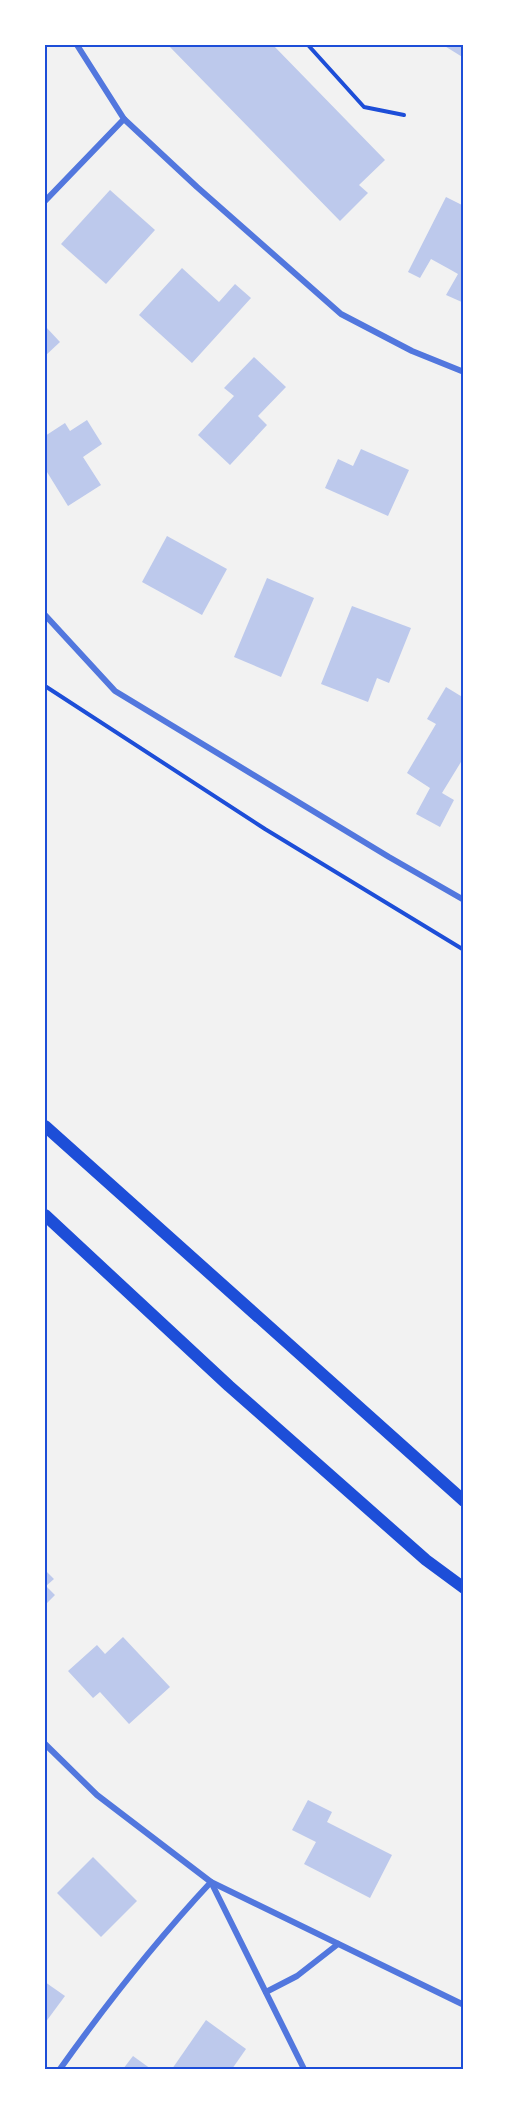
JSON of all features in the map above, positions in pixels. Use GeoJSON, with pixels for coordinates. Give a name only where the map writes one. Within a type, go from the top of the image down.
{"type":"FeatureCollection","features":[{"type":"Feature","properties":{"kind":"main road"},"geometry":{"type":"LineString","coordinates":[[45,1126],[464,1501]]}},
{"type":"Feature","properties":{"kind":"main road"},"geometry":{"type":"LineString","coordinates":[[45,1215],[229,1386],[426,1560],[464,1588]]}},
{"type":"Feature","properties":{"kind":"street"},"geometry":{"type":"LineString","coordinates":[[77,45],[124,119],[341,314],[412,351],[464,372]]}},
{"type":"Feature","properties":{"kind":"street"},"geometry":{"type":"LineString","coordinates":[[45,201],[124,119]]}},
{"type":"Feature","properties":{"kind":"street"},"geometry":{"type":"LineString","coordinates":[[45,615],[116,691],[464,900]]}},
{"type":"Feature","properties":{"kind":"street"},"geometry":{"type":"LineString","coordinates":[[45,1744],[97,1795],[211,1882],[464,2005]]}},
{"type":"Feature","properties":{"kind":"street"},"geometry":{"type":"LineString","coordinates":[[211,1882],[304,2069]]}},
{"type":"Feature","properties":{"kind":"street"},"geometry":{"type":"LineString","coordinates":[[60,2069],[166,1931],[211,1882]]}},
{"type":"Feature","properties":{"kind":"street"},"geometry":{"type":"LineString","coordinates":[[266,1992],[297,1976],[338,1944]]}},
{"type":"Feature","properties":{"kind":"path"},"geometry":{"type":"LineString","coordinates":[[308,45],[364,107],[404,115]]}},
{"type":"Feature","properties":{"kind":"path"},"geometry":{"type":"LineString","coordinates":[[45,686],[265,829],[464,950]]}},
{"type":"Feature","properties":{"kind":"building"},"geometry":{"type":"Polygon","coordinates":[[[168,45],[273,45],[385,160],[359,185],[368,193],[340,221],[168,45]]]}},
{"type":"Feature","properties":{"kind":"building"},"geometry":{"type":"Polygon","coordinates":[[[443,45],[464,45],[464,58],[443,45]]]}},
{"type":"Feature","properties":{"kind":"building"},"geometry":{"type":"Polygon","coordinates":[[[110,190],[155,230],[106,284],[61,244],[110,190]]]}},
{"type":"Feature","properties":{"kind":"building"},"geometry":{"type":"Polygon","coordinates":[[[446,197],[464,206],[464,303],[446,295],[458,274],[451,270],[431,259],[420,278],[408,272],[446,197]]]}},
{"type":"Feature","properties":{"kind":"building"},"geometry":{"type":"Polygon","coordinates":[[[182,268],[219,302],[235,284],[251,298],[192,363],[139,315],[182,268]]]}},
{"type":"Feature","properties":{"kind":"building"},"geometry":{"type":"Polygon","coordinates":[[[45,326],[60,342],[45,356],[45,326]]]}},
{"type":"Feature","properties":{"kind":"building"},"geometry":{"type":"Polygon","coordinates":[[[254,357],[286,387],[258,416],[267,425],[230,465],[198,435],[234,396],[224,388],[254,357]]]}},
{"type":"Feature","properties":{"kind":"building"},"geometry":{"type":"Polygon","coordinates":[[[87,420],[102,444],[83,457],[101,485],[68,506],[47,472],[45,473],[45,436],[65,423],[70,431],[87,420]]]}},
{"type":"Feature","properties":{"kind":"building"},"geometry":{"type":"Polygon","coordinates":[[[361,449],[409,470],[388,516],[325,488],[338,459],[353,466],[361,449]]]}},
{"type":"Feature","properties":{"kind":"building"},"geometry":{"type":"Polygon","coordinates":[[[167,536],[227,569],[202,615],[142,582],[167,536]]]}},
{"type":"Feature","properties":{"kind":"building"},"geometry":{"type":"Polygon","coordinates":[[[267,578],[314,598],[281,677],[234,657],[267,578]]]}},
{"type":"Feature","properties":{"kind":"building"},"geometry":{"type":"Polygon","coordinates":[[[352,606],[411,628],[389,683],[377,678],[368,702],[321,684],[352,606]]]}},
{"type":"Feature","properties":{"kind":"building"},"geometry":{"type":"Polygon","coordinates":[[[446,687],[464,698],[464,757],[442,793],[454,800],[440,827],[416,814],[430,788],[407,773],[436,724],[427,719],[446,687]]]}},
{"type":"Feature","properties":{"kind":"building"},"geometry":{"type":"Polygon","coordinates":[[[45,1570],[54,1579],[46,1586],[55,1595],[45,1605],[45,1570]]]}},
{"type":"Feature","properties":{"kind":"building"},"geometry":{"type":"Polygon","coordinates":[[[123,1637],[170,1687],[129,1724],[100,1692],[93,1698],[68,1671],[97,1645],[105,1654],[123,1637]]]}},
{"type":"Feature","properties":{"kind":"building"},"geometry":{"type":"Polygon","coordinates":[[[308,1800],[332,1812],[327,1822],[392,1855],[370,1898],[304,1864],[316,1842],[292,1830],[308,1800]]]}},
{"type":"Feature","properties":{"kind":"building"},"geometry":{"type":"Polygon","coordinates":[[[93,1857],[137,1901],[101,1937],[57,1893],[93,1857]]]}},
{"type":"Feature","properties":{"kind":"building"},"geometry":{"type":"Polygon","coordinates":[[[45,1982],[65,1996],[45,2023],[45,1982]]]}},
{"type":"Feature","properties":{"kind":"building"},"geometry":{"type":"Polygon","coordinates":[[[206,2020],[246,2049],[232,2069],[172,2069],[206,2020]]]}},
{"type":"Feature","properties":{"kind":"building"},"geometry":{"type":"Polygon","coordinates":[[[133,2056],[151,2069],[123,2069],[133,2056]]]}}]}
